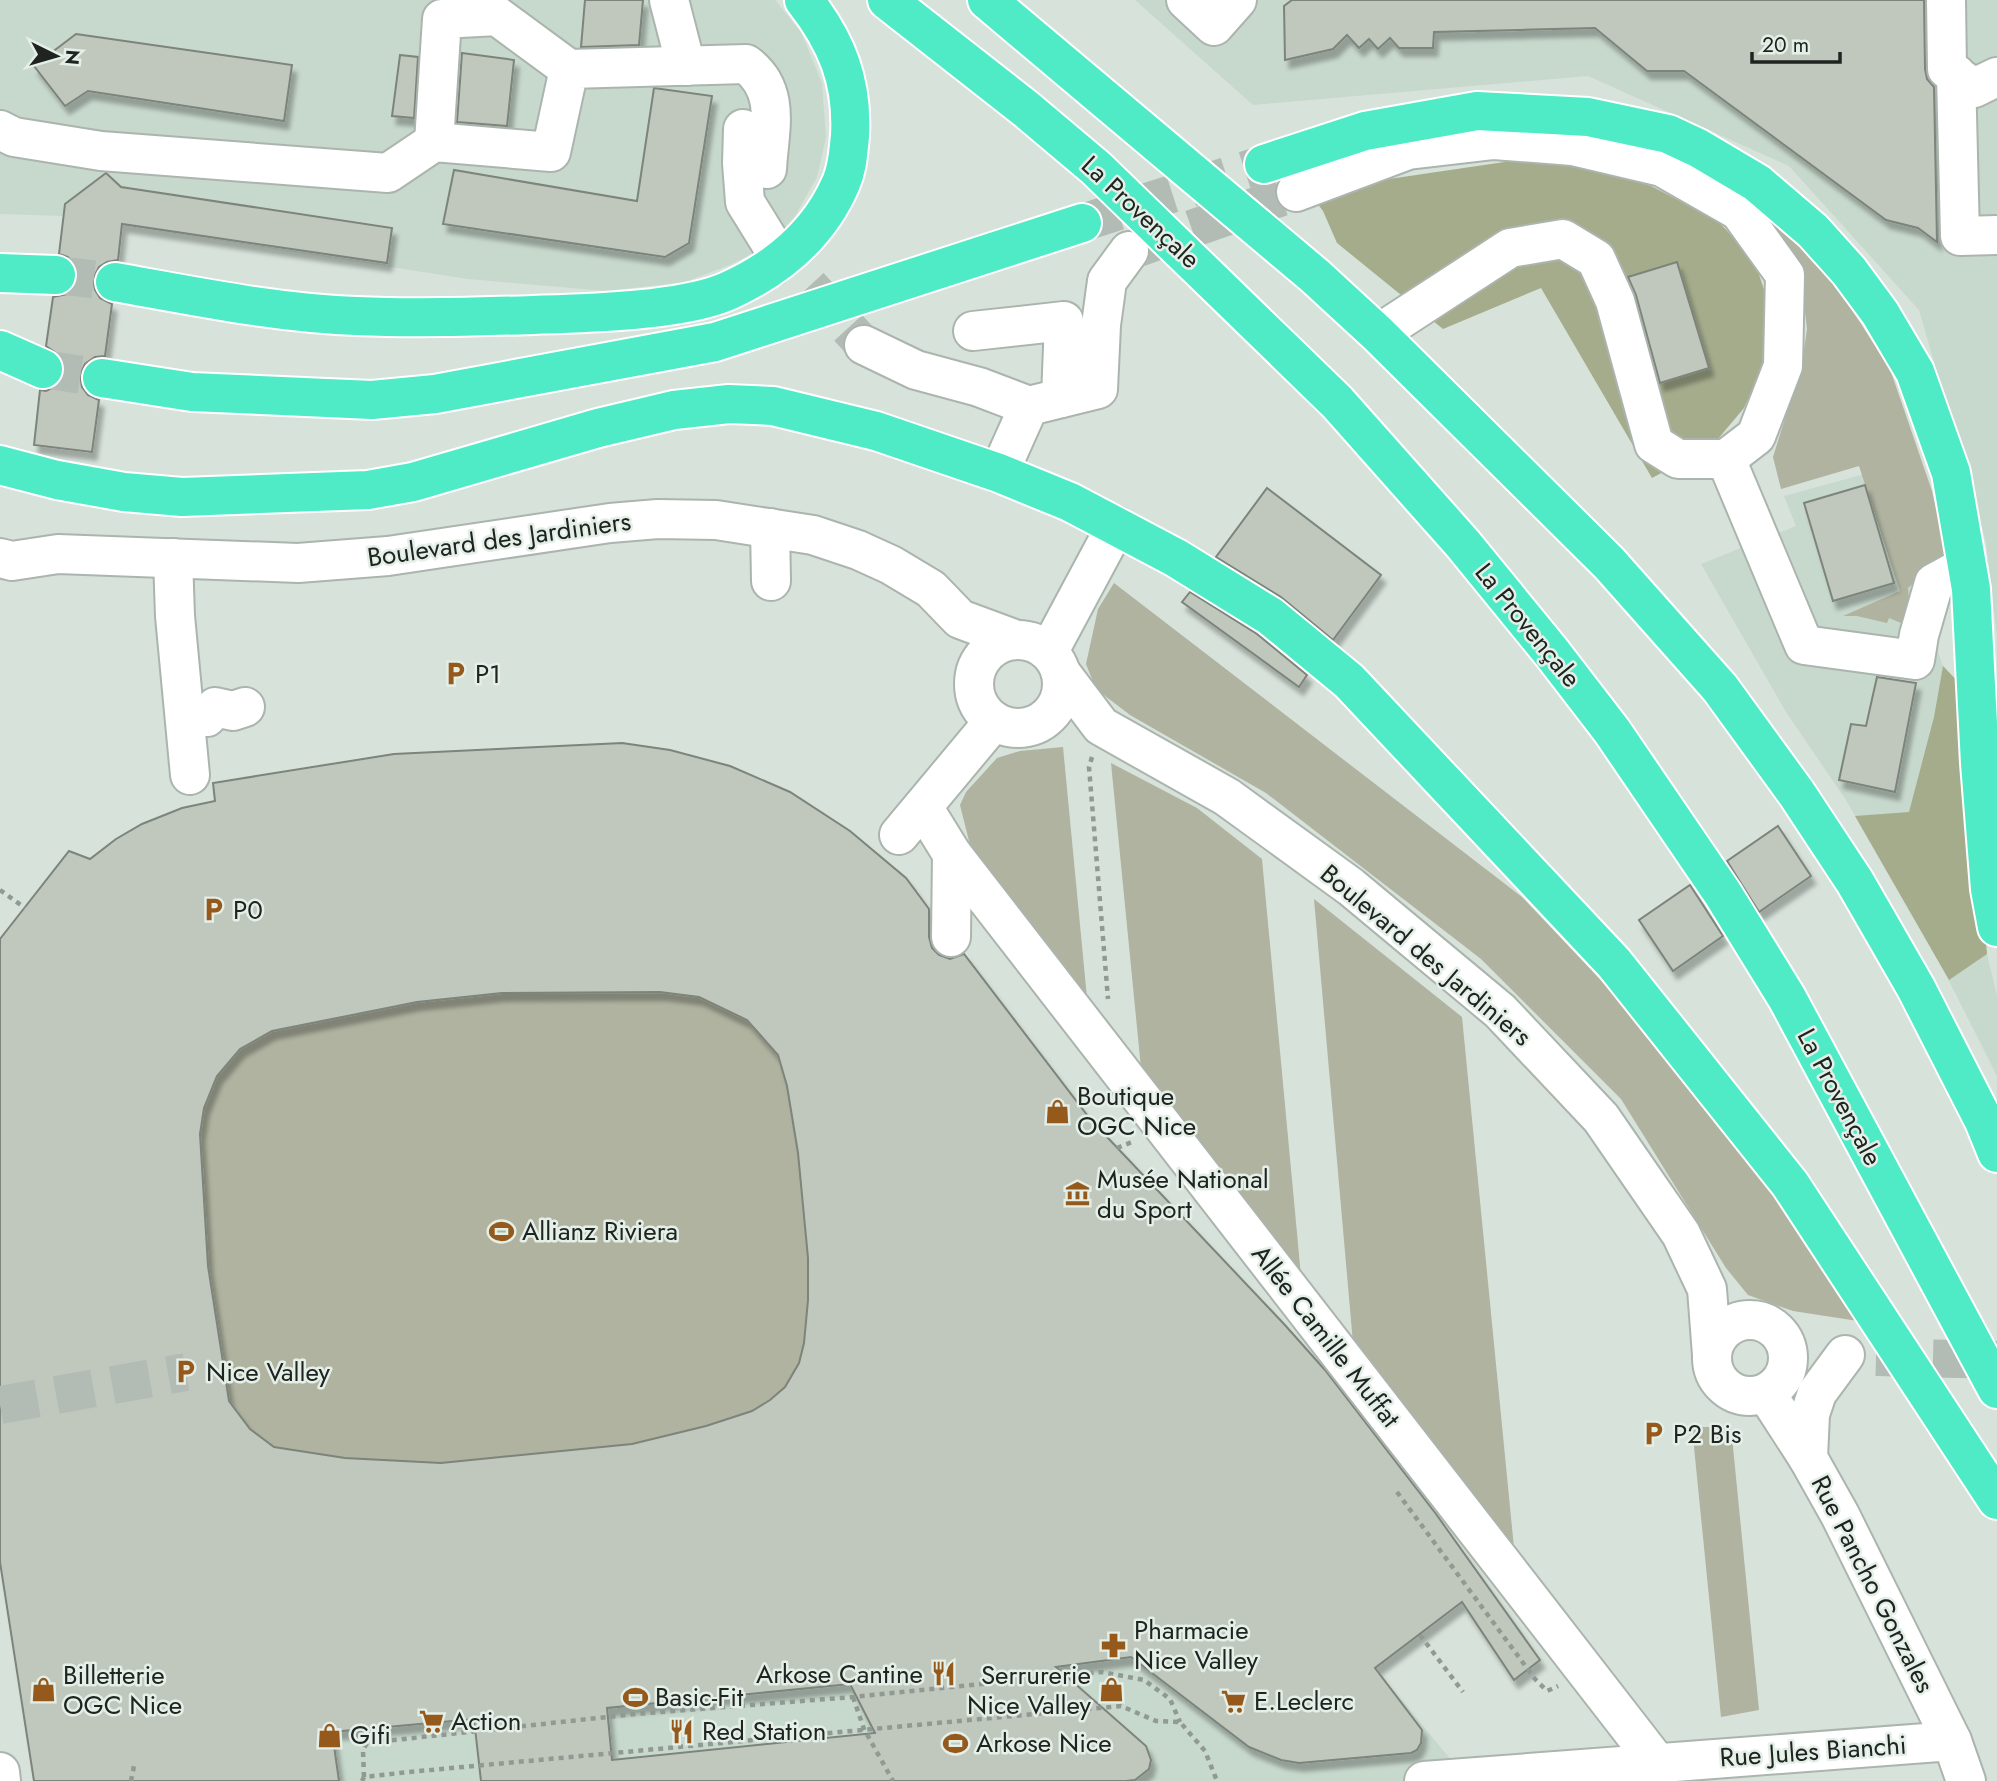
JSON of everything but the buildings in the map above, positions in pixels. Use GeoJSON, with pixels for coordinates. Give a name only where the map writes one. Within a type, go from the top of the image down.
{"type":"FeatureCollection","features":[{"type":"Feature","properties":{"kind":"highway"},"geometry":{"type":"LineString","coordinates":[[115,282],[284,310],[355,316],[467,317],[601,312],[690,302],[728,291],[767,270],[800,244],[830,208],[847,168],[851,111],[843,64],[823,24],[804,0]]}},
{"type":"Feature","properties":{"kind":"highway","name":"La Provençale"},"geometry":{"type":"LineString","coordinates":[[887,0],[1026,109],[1096,168],[1337,402],[1463,544],[1552,653],[1612,731],[1723,894],[1787,998],[1997,1389]]}},
{"type":"Feature","properties":{"kind":"highway"},"geometry":{"type":"LineString","coordinates":[[987,0],[1315,276],[1378,334],[1609,563],[1720,688],[1797,794],[1855,883],[1916,988],[1984,1121],[1997,1153]]}},
{"type":"Feature","properties":{"kind":"highway"},"geometry":{"type":"LineString","coordinates":[[1264,164],[1365,131],[1476,111],[1588,117],[1668,134],[1757,183],[1813,231],[1849,271],[1880,313],[1915,372],[1951,473],[1971,589],[1980,763],[1990,889],[1997,927]]}},
{"type":"Feature","properties":{"kind":"highway"},"geometry":{"type":"LineString","coordinates":[[102,378],[192,393],[372,400],[435,394],[715,342],[1083,223]]}},
{"type":"Feature","properties":{"kind":"highway"},"geometry":{"type":"LineString","coordinates":[[0,273],[56,275]]}},
{"type":"Feature","properties":{"kind":"highway"},"geometry":{"type":"LineString","coordinates":[[0,351],[43,369]]}},
{"type":"Feature","properties":{"kind":"highway"},"geometry":{"type":"LineString","coordinates":[[0,465],[57,480],[124,492],[182,497],[368,490],[412,482],[586,432],[674,410],[729,404],[773,406],[876,430],[999,473],[1070,502],[1176,558],[1270,616],[1349,681],[1614,962],[1790,1184],[1997,1500]]}},
{"type":"Feature","properties":{"kind":"street"},"geometry":{"type":"LineString","coordinates":[[669,0],[686,65]]}},
{"type":"Feature","properties":{"kind":"street"},"geometry":{"type":"LineString","coordinates":[[1186,0],[1214,26],[1237,0]]}},
{"type":"Feature","properties":{"kind":"street"},"geometry":{"type":"LineString","coordinates":[[1946,0],[1947,69],[1974,88],[1997,77]]}},
{"type":"Feature","properties":{"kind":"street"},"geometry":{"type":"LineString","coordinates":[[434,142],[442,19],[497,16],[569,69],[746,64],[757,72],[771,98],[767,169]]}},
{"type":"Feature","properties":{"kind":"street"},"geometry":{"type":"LineString","coordinates":[[746,64],[742,163],[745,202],[771,244]]}},
{"type":"Feature","properties":{"kind":"street"},"geometry":{"type":"LineString","coordinates":[[0,130],[14,138],[101,151],[388,173],[434,142],[551,152],[569,69]]}},
{"type":"Feature","properties":{"kind":"street"},"geometry":{"type":"LineString","coordinates":[[1956,74],[1960,236],[1997,235]]}},
{"type":"Feature","properties":{"kind":"street"},"geometry":{"type":"LineString","coordinates":[[1296,192],[1408,150],[1494,140],[1573,146],[1662,167],[1739,211],[1785,275],[1783,366],[1756,436],[1726,459],[1678,459],[1654,444],[1615,302],[1596,259],[1563,239],[1510,248],[1378,334]]}},
{"type":"Feature","properties":{"kind":"street"},"geometry":{"type":"LineString","coordinates":[[864,345],[916,370],[1045,402],[1098,389],[1101,325],[1107,281],[1129,251]]}},
{"type":"Feature","properties":{"kind":"street"},"geometry":{"type":"LineString","coordinates":[[973,331],[1063,321],[1045,402],[999,473]]}},
{"type":"Feature","properties":{"kind":"street"},"geometry":{"type":"LineString","coordinates":[[1726,459],[1804,645],[1915,660],[1919,635],[1934,583],[1967,565]]}},
{"type":"Feature","properties":{"kind":"street","name":"Boulevard des Jardiniers"},"geometry":{"type":"LineString","coordinates":[[4,562],[58,554],[298,563],[388,556],[610,523],[657,519],[716,520],[813,535],[858,550],[891,565],[931,589],[960,619],[1041,654],[1101,726],[1227,797],[1350,887],[1500,1011],[1601,1118],[1681,1234],[1707,1289],[1712,1355]]}},
{"type":"Feature","properties":{"kind":"street"},"geometry":{"type":"LineString","coordinates":[[1041,654],[1116,526]]}},
{"type":"Feature","properties":{"kind":"street"},"geometry":{"type":"LineString","coordinates":[[770,528],[771,582]]}},
{"type":"Feature","properties":{"kind":"street"},"geometry":{"type":"LineString","coordinates":[[173,558],[175,616],[190,775]]}},
{"type":"Feature","properties":{"kind":"street"},"geometry":{"type":"LineString","coordinates":[[960,619],[976,697],[983,710],[1007,724],[1032,726],[1044,720],[1054,710],[1063,686],[1041,654],[1001,643],[982,658],[976,669],[974,682]]}},
{"type":"Feature","properties":{"kind":"street"},"geometry":{"type":"LineString","coordinates":[[1007,724],[1101,726]]}},
{"type":"Feature","properties":{"kind":"street","name":"Allée Camille Muffat"},"geometry":{"type":"LineString","coordinates":[[1007,724],[911,821],[953,853],[1657,1763]]}},
{"type":"Feature","properties":{"kind":"street"},"geometry":{"type":"LineString","coordinates":[[951,937],[953,853]]}},
{"type":"Feature","properties":{"kind":"street"},"geometry":{"type":"LineString","coordinates":[[1707,1289],[1753,1320],[1766,1323],[1785,1341],[1788,1364],[1781,1381],[1766,1393],[1753,1397],[1728,1390],[1718,1380],[1712,1355],[1721,1333],[1730,1325],[1753,1320]]}},
{"type":"Feature","properties":{"kind":"street"},"geometry":{"type":"LineString","coordinates":[[1788,1354],[1860,1356],[1816,1393],[1810,1414],[1808,1458]]}},
{"type":"Feature","properties":{"kind":"street","name":"Rue Pancho Gonzales"},"geometry":{"type":"LineString","coordinates":[[1766,1393],[1808,1458],[1840,1515],[1952,1741],[1966,1781]]}},
{"type":"Feature","properties":{"kind":"street","name":"Rue Jules Bianchi"},"geometry":{"type":"LineString","coordinates":[[1424,1781],[1535,1756],[1657,1763],[1952,1741]]}},
{"type":"Feature","properties":{"kind":"street"},"geometry":{"type":"LineString","coordinates":[[0,1772],[1,1781]]}},
{"type":"Feature","properties":{"kind":"path"},"geometry":{"type":"LineString","coordinates":[[1101,726],[1089,767],[1108,1007]]}},
{"type":"Feature","properties":{"kind":"path"},"geometry":{"type":"LineString","coordinates":[[0,890],[24,908]]}},
{"type":"Feature","properties":{"kind":"path"},"geometry":{"type":"LineString","coordinates":[[1397,1492],[1535,1679]]}},
{"type":"Feature","properties":{"kind":"path"},"geometry":{"type":"LineString","coordinates":[[1420,1635],[1463,1692]]}},
{"type":"Feature","properties":{"kind":"path"},"geometry":{"type":"LineString","coordinates":[[1180,1722],[1156,1721],[1121,1706],[363,1779],[363,1750],[367,1743],[635,1714],[853,1697],[1101,1672],[1144,1680],[1170,1699],[1180,1722],[1205,1751],[1217,1781]]}},
{"type":"Feature","properties":{"kind":"path"},"geometry":{"type":"LineString","coordinates":[[853,1697],[864,1729],[893,1781]]}},
{"type":"Feature","properties":{"kind":"path"},"geometry":{"type":"LineString","coordinates":[[131,1781],[134,1766]]}},
{"type":"Feature","properties":{"kind":"shaded area"},"geometry":{"type":"Polygon","coordinates":[[[0,0],[775,0],[801,32],[822,83],[826,137],[817,177],[795,216],[771,244],[732,264],[685,282],[606,291],[468,279],[63,216],[0,214],[0,0]]]}},
{"type":"Feature","properties":{"kind":"shaded area"},"geometry":{"type":"Polygon","coordinates":[[[1135,0],[1997,0],[1997,636],[1986,542],[1919,310],[1789,166],[1588,76],[1253,105],[1135,0]]]}},
{"type":"Feature","properties":{"kind":"shaded area"},"geometry":{"type":"Polygon","coordinates":[[[1770,214],[1825,268],[1890,369],[1932,491],[1946,552],[1908,588],[1911,627],[1889,618],[1887,623],[1857,616],[1843,616],[1900,591],[1859,466],[1781,489],[1773,457],[1802,364],[1807,329],[1802,286],[1765,219],[1770,214]]]}},
{"type":"Feature","properties":{"kind":"shaded area"},"geometry":{"type":"Polygon","coordinates":[[[1872,472],[1943,666],[1962,686],[1987,954],[1997,996],[1997,1076],[1936,955],[1846,800],[1786,712],[1701,564],[1796,526],[1784,496],[1872,472]]]}},
{"type":"Feature","properties":{"kind":"shaded area"},"geometry":{"type":"Polygon","coordinates":[[[1114,583],[1522,897],[1650,1032],[1774,1189],[1858,1321],[1793,1311],[1748,1295],[1726,1268],[1621,1099],[1481,959],[1266,793],[1130,715],[1096,689],[1086,664],[1098,609],[1114,583]]]}},
{"type":"Feature","properties":{"kind":"shaded area"},"geometry":{"type":"Polygon","coordinates":[[[1063,747],[1087,998],[971,849],[960,805],[966,792],[997,758],[1020,751],[1063,747]]]}},
{"type":"Feature","properties":{"kind":"shaded area"},"geometry":{"type":"Polygon","coordinates":[[[1111,763],[1197,808],[1262,859],[1301,1276],[1141,1068],[1111,763]]]}},
{"type":"Feature","properties":{"kind":"shaded area","name":"Allianz Riviera"},"geometry":{"type":"Polygon","coordinates":[[[723,826],[972,1378],[223,1613],[31,1115],[723,826]]]}},
{"type":"Feature","properties":{"kind":"shaded area"},"geometry":{"type":"Polygon","coordinates":[[[1314,899],[1462,1017],[1514,1548],[1353,1343],[1314,899]]]}},
{"type":"Feature","properties":{"kind":"shaded area"},"geometry":{"type":"Polygon","coordinates":[[[1692,1427],[1731,1427],[1759,1710],[1721,1717],[1692,1427]]]}},
{"type":"Feature","properties":{"kind":"shaded area"},"geometry":{"type":"Polygon","coordinates":[[[902,1618],[1375,1668],[1466,1778],[1424,1781],[190,1781],[325,1711],[332,1732],[474,1719],[480,1772],[607,1708],[850,1684],[902,1618]]]}},
{"type":"Feature","properties":{"kind":"green space"},"geometry":{"type":"Polygon","coordinates":[[[1518,160],[1583,165],[1651,186],[1717,220],[1754,260],[1767,298],[1769,354],[1744,408],[1712,446],[1652,478],[1541,288],[1443,329],[1337,243],[1323,211],[1314,199],[1389,179],[1518,160]]]}},
{"type":"Feature","properties":{"kind":"green space"},"geometry":{"type":"Polygon","coordinates":[[[1943,666],[1962,686],[1987,954],[1949,980],[1855,816],[1909,812],[1934,717],[1943,666]]]}},
{"type":"Feature","properties":{"kind":"tunnel"},"geometry":{"type":"LineString","coordinates":[[1082,223],[1264,164]]}},
{"type":"Feature","properties":{"kind":"tunnel"},"geometry":{"type":"LineString","coordinates":[[1138,248],[1296,192]]}},
{"type":"Feature","properties":{"kind":"tunnel"},"geometry":{"type":"LineString","coordinates":[[771,244],[864,345]]}},
{"type":"Feature","properties":{"kind":"tunnel"},"geometry":{"type":"LineString","coordinates":[[56,275],[115,282]]}},
{"type":"Feature","properties":{"kind":"tunnel"},"geometry":{"type":"LineString","coordinates":[[43,369],[102,378]]}},
{"type":"Feature","properties":{"kind":"tunnel"},"geometry":{"type":"LineString","coordinates":[[1876,1357],[1997,1360]]}},
{"type":"Feature","properties":{"kind":"tunnel"},"geometry":{"type":"LineString","coordinates":[[0,1405],[186,1372]]}},
{"type":"Feature","properties":{"kind":"place","name":"P1"},"geometry":{"type":"Point","coordinates":[455,674]}},
{"type":"Feature","properties":{"kind":"place","name":"P0"},"geometry":{"type":"Point","coordinates":[213,910]}},
{"type":"Feature","properties":{"kind":"place","name":"Boutique OGC Nice"},"geometry":{"type":"Point","coordinates":[1057,1111]}},
{"type":"Feature","properties":{"kind":"place","name":"Musée National du Sport"},"geometry":{"type":"Point","coordinates":[1077,1194]}},
{"type":"Feature","properties":{"kind":"place","name":"Allianz Riviera"},"geometry":{"type":"Point","coordinates":[502,1231]}},
{"type":"Feature","properties":{"kind":"place","name":"Nice Valley"},"geometry":{"type":"Point","coordinates":[186,1372]}},
{"type":"Feature","properties":{"kind":"place","name":"P2 Bis"},"geometry":{"type":"Point","coordinates":[1653,1434]}},
{"type":"Feature","properties":{"kind":"place","name":"Pharmacie Nice Valley"},"geometry":{"type":"Point","coordinates":[1114,1645]}},
{"type":"Feature","properties":{"kind":"place","name":"Arkose Cantine"},"geometry":{"type":"Point","coordinates":[943,1674]}},
{"type":"Feature","properties":{"kind":"place","name":"Billetterie OGC Nice"},"geometry":{"type":"Point","coordinates":[43,1690]}},
{"type":"Feature","properties":{"kind":"place","name":"Serrurerie Nice Valley"},"geometry":{"type":"Point","coordinates":[1111,1690]}},
{"type":"Feature","properties":{"kind":"place","name":"Basic-Fit"},"geometry":{"type":"Point","coordinates":[635,1697]}},
{"type":"Feature","properties":{"kind":"place","name":"E.Leclerc"},"geometry":{"type":"Point","coordinates":[1234,1701]}},
{"type":"Feature","properties":{"kind":"place","name":"Action"},"geometry":{"type":"Point","coordinates":[431,1721]}},
{"type":"Feature","properties":{"kind":"place","name":"Red Station"},"geometry":{"type":"Point","coordinates":[682,1731]}},
{"type":"Feature","properties":{"kind":"place","name":"Gifi"},"geometry":{"type":"Point","coordinates":[330,1735]}},
{"type":"Feature","properties":{"kind":"place","name":"Arkose Nice"},"geometry":{"type":"Point","coordinates":[956,1743]}}]}
